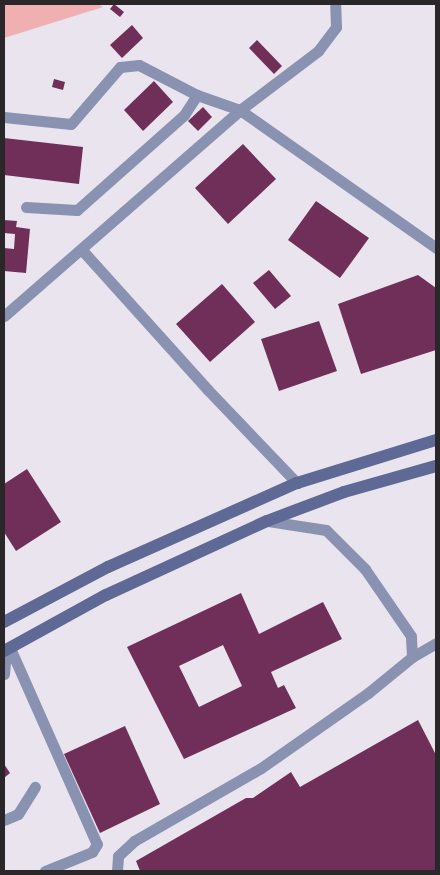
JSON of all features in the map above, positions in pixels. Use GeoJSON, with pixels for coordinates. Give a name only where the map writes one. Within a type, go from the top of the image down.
{"type":"FeatureCollection","features":[{"type":"Feature","properties":{"kind":"main road"},"geometry":{"type":"LineString","coordinates":[[4,622],[108,567],[297,483],[436,440]]}},
{"type":"Feature","properties":{"kind":"main road"},"geometry":{"type":"LineString","coordinates":[[7,650],[106,595],[267,521],[344,492],[436,466]]}},
{"type":"Feature","properties":{"kind":"street"},"geometry":{"type":"LineString","coordinates":[[4,316],[82,250],[240,110],[318,51],[336,27],[335,4]]}},
{"type":"Feature","properties":{"kind":"street"},"geometry":{"type":"LineString","coordinates":[[4,118],[71,124],[120,67],[139,64],[197,95],[240,110],[436,248]]}},
{"type":"Feature","properties":{"kind":"street"},"geometry":{"type":"LineString","coordinates":[[26,207],[77,210],[184,115],[197,95]]}},
{"type":"Feature","properties":{"kind":"street"},"geometry":{"type":"LineString","coordinates":[[82,250],[208,390],[297,483]]}},
{"type":"Feature","properties":{"kind":"street"},"geometry":{"type":"LineString","coordinates":[[267,521],[326,530],[365,569],[411,636],[412,657]]}},
{"type":"Feature","properties":{"kind":"street"},"geometry":{"type":"LineString","coordinates":[[117,871],[118,856],[134,841],[261,768],[368,693],[412,657],[436,643]]}},
{"type":"Feature","properties":{"kind":"street"},"geometry":{"type":"LineString","coordinates":[[4,674],[7,650]]}},
{"type":"Feature","properties":{"kind":"street"},"geometry":{"type":"LineString","coordinates":[[7,650],[97,844],[92,852],[45,871]]}},
{"type":"Feature","properties":{"kind":"street"},"geometry":{"type":"LineString","coordinates":[[4,820],[18,814],[35,787]]}},
{"type":"Feature","properties":{"kind":"shaded area"},"geometry":{"type":"Polygon","coordinates":[[[4,4],[98,4],[103,7],[4,38],[4,4]]]}},
{"type":"Feature","properties":{"kind":"building"},"geometry":{"type":"Polygon","coordinates":[[[114,4],[124,12],[120,17],[110,9],[114,4]]]}},
{"type":"Feature","properties":{"kind":"building"},"geometry":{"type":"Polygon","coordinates":[[[132,25],[143,38],[122,58],[110,45],[132,25]]]}},
{"type":"Feature","properties":{"kind":"building"},"geometry":{"type":"Polygon","coordinates":[[[257,40],[282,66],[274,74],[249,48],[257,40]]]}},
{"type":"Feature","properties":{"kind":"building"},"geometry":{"type":"Polygon","coordinates":[[[54,79],[65,82],[63,90],[52,87],[54,79]]]}},
{"type":"Feature","properties":{"kind":"building"},"geometry":{"type":"Polygon","coordinates":[[[154,81],[173,102],[143,131],[124,110],[154,81]]]}},
{"type":"Feature","properties":{"kind":"building"},"geometry":{"type":"Polygon","coordinates":[[[203,107],[212,117],[198,131],[188,121],[203,107]]]}},
{"type":"Feature","properties":{"kind":"building"},"geometry":{"type":"Polygon","coordinates":[[[4,138],[83,147],[79,184],[4,175],[4,138]]]}},
{"type":"Feature","properties":{"kind":"building"},"geometry":{"type":"Polygon","coordinates":[[[243,144],[276,179],[228,224],[195,188],[243,144]]]}},
{"type":"Feature","properties":{"kind":"building"},"geometry":{"type":"Polygon","coordinates":[[[316,201],[369,238],[340,278],[288,240],[316,201]]]}},
{"type":"Feature","properties":{"kind":"building"},"geometry":{"type":"Polygon","coordinates":[[[4,220],[17,221],[16,227],[30,229],[26,273],[4,271],[4,248],[14,249],[15,234],[4,233],[4,220]]]}},
{"type":"Feature","properties":{"kind":"building"},"geometry":{"type":"Polygon","coordinates":[[[269,270],[291,296],[275,309],[253,283],[269,270]]]}},
{"type":"Feature","properties":{"kind":"building"},"geometry":{"type":"Polygon","coordinates":[[[418,275],[436,288],[436,350],[361,374],[338,304],[418,275]]]}},
{"type":"Feature","properties":{"kind":"building"},"geometry":{"type":"Polygon","coordinates":[[[222,284],[255,322],[210,362],[176,324],[222,284]]]}},
{"type":"Feature","properties":{"kind":"building"},"geometry":{"type":"Polygon","coordinates":[[[319,321],[337,371],[279,391],[261,339],[319,321]]]}},
{"type":"Feature","properties":{"kind":"building"},"geometry":{"type":"Polygon","coordinates":[[[27,469],[61,522],[16,551],[4,532],[4,484],[27,469]]]}},
{"type":"Feature","properties":{"kind":"building"},"geometry":{"type":"Polygon","coordinates":[[[241,593],[259,634],[323,602],[342,639],[271,672],[278,688],[284,685],[296,708],[184,759],[127,647],[241,593]],[[223,645],[179,666],[199,707],[242,686],[223,645]]]}},
{"type":"Feature","properties":{"kind":"building"},"geometry":{"type":"Polygon","coordinates":[[[418,720],[436,755],[436,871],[140,871],[136,861],[246,798],[253,798],[291,772],[300,787],[418,720]]]}},
{"type":"Feature","properties":{"kind":"building"},"geometry":{"type":"Polygon","coordinates":[[[125,726],[160,804],[100,833],[64,754],[125,726]]]}},
{"type":"Feature","properties":{"kind":"building"},"geometry":{"type":"Polygon","coordinates":[[[4,764],[10,773],[4,778],[4,764]]]}}]}
